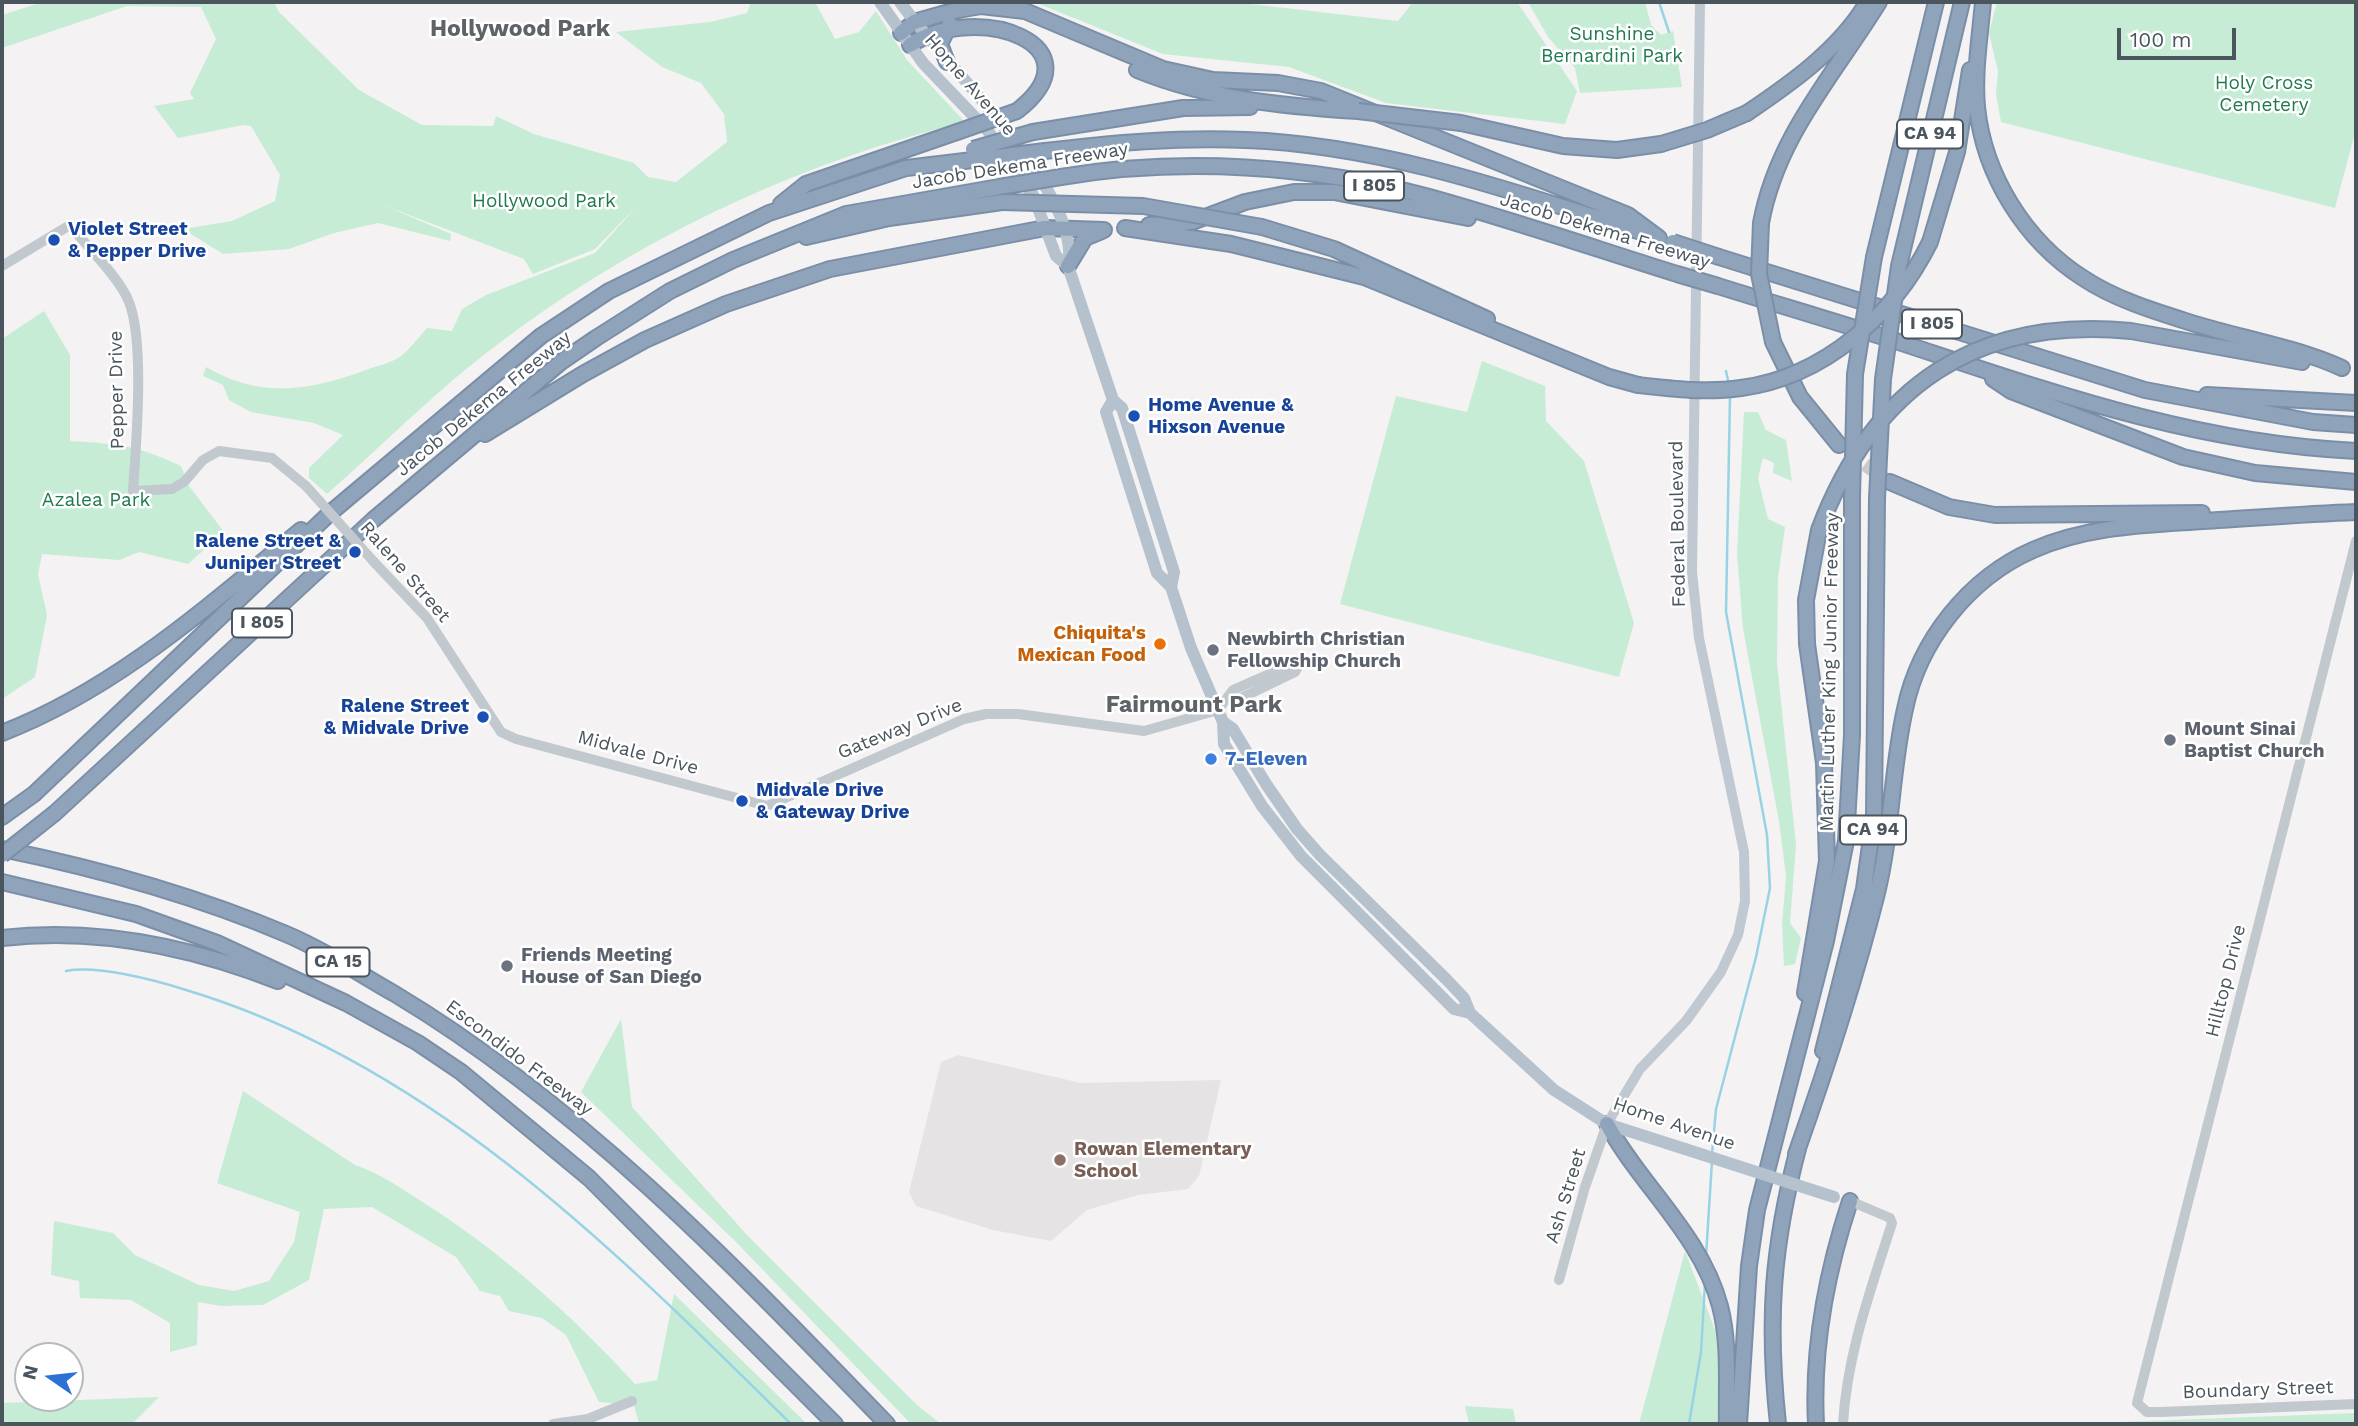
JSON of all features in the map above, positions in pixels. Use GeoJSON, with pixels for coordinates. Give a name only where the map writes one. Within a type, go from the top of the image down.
{"type":"FeatureCollection","features":[{"type":"Feature","properties":{"kind":"highway"},"geometry":{"type":"LineString","coordinates":[[977,154],[1033,132],[1183,108],[1294,107],[1358,111],[1461,122],[1563,146],[1617,150],[1661,144],[1707,130],[1747,113],[1817,61],[1856,20],[1868,2]]}},
{"type":"Feature","properties":{"kind":"highway"},"geometry":{"type":"LineString","coordinates":[[1839,444],[1800,397],[1773,342],[1762,296],[1759,255],[1761,223],[1773,176],[1792,133],[1879,2]]}},
{"type":"Feature","properties":{"kind":"highway","name":"Martin Luther King Junior Freeway"},"geometry":{"type":"LineString","coordinates":[[1739,1424],[1753,1237],[1803,1022],[1833,910],[1848,818],[1855,374],[1874,257],[1936,2]]}},
{"type":"Feature","properties":{"kind":"highway","name":"CA 94"},"geometry":{"type":"LineString","coordinates":[[1778,1424],[1770,1351],[1773,1283],[1782,1219],[1796,1154],[1856,928],[1870,850],[1877,778],[1877,498],[1883,379],[1899,266],[1962,2]]}},
{"type":"Feature","properties":{"kind":"highway"},"geometry":{"type":"LineString","coordinates":[[1125,228],[1231,244],[1364,277],[1586,367],[1639,385],[1703,391],[1759,385],[1805,368],[1843,346],[1878,317],[1914,272],[1930,242],[1957,152],[1983,2]]}},
{"type":"Feature","properties":{"kind":"highway"},"geometry":{"type":"LineString","coordinates":[[1983,2],[1976,74],[1980,130],[1992,167],[2007,199],[2038,240],[2082,278],[2115,295],[2196,324],[2316,357],[2349,369]]}},
{"type":"Feature","properties":{"kind":"highway"},"geometry":{"type":"LineString","coordinates":[[905,39],[919,27],[981,6],[1025,10],[1172,72],[1213,80],[1294,85],[1348,100],[1628,215],[1666,240]]}},
{"type":"Feature","properties":{"kind":"highway"},"geometry":{"type":"LineString","coordinates":[[769,213],[806,184],[1017,111],[1030,101],[1039,88],[1044,71],[1036,43],[1027,32],[994,19],[974,19],[919,27]]}},
{"type":"Feature","properties":{"kind":"highway"},"geometry":{"type":"LineString","coordinates":[[1054,22],[1106,53],[1166,81],[1213,95],[1294,107]]}},
{"type":"Feature","properties":{"kind":"highway"},"geometry":{"type":"LineString","coordinates":[[947,62],[940,44],[950,24]]}},
{"type":"Feature","properties":{"kind":"highway","name":"Jacob Dekema Freeway"},"geometry":{"type":"LineString","coordinates":[[2,817],[34,794],[329,514],[541,336],[609,291],[769,213],[906,168],[977,154],[1045,151],[1135,141],[1247,140],[1324,148],[1400,163],[1520,194],[2145,390],[2313,422],[2356,425]]}},
{"type":"Feature","properties":{"kind":"highway","name":"Jacob Dekema Freeway"},"geometry":{"type":"LineString","coordinates":[[2,855],[55,813],[373,520],[561,362],[596,338],[670,291],[767,246],[1000,195],[1061,177],[1114,168],[1218,167],[1319,176],[1427,197],[1718,286],[1983,372],[2160,424],[2313,449],[2356,451]]}},
{"type":"Feature","properties":{"kind":"highway"},"geometry":{"type":"LineString","coordinates":[[474,437],[494,431],[583,373],[624,351],[726,304],[830,270],[1045,228],[1064,226],[1104,230],[1192,222],[1245,201],[1294,192],[1334,192],[1569,240]]}},
{"type":"Feature","properties":{"kind":"highway"},"geometry":{"type":"LineString","coordinates":[[1000,195],[1143,206],[1262,227],[1334,248],[1586,367]]}},
{"type":"Feature","properties":{"kind":"highway"},"geometry":{"type":"LineString","coordinates":[[1068,266],[1085,238],[1104,230]]}},
{"type":"Feature","properties":{"kind":"highway"},"geometry":{"type":"LineString","coordinates":[[1803,1022],[1807,971],[1823,898],[1827,861],[1824,763],[1807,644],[1806,611],[1812,557],[1819,530],[1840,480],[1868,437],[1898,404],[1947,364],[1982,346],[2019,335],[2077,329],[2131,331],[2349,369]]}},
{"type":"Feature","properties":{"kind":"highway"},"geometry":{"type":"LineString","coordinates":[[1983,372],[2011,391],[2183,457],[2255,473],[2356,482]]}},
{"type":"Feature","properties":{"kind":"highway"},"geometry":{"type":"LineString","coordinates":[[2145,390],[2318,403],[2356,403]]}},
{"type":"Feature","properties":{"kind":"highway"},"geometry":{"type":"LineString","coordinates":[[1890,482],[1950,507],[1995,515],[2330,513]]}},
{"type":"Feature","properties":{"kind":"highway"},"geometry":{"type":"LineString","coordinates":[[1796,1154],[1839,1031],[1876,898],[1890,826],[1905,707],[1926,651],[1954,611],[1971,593],[2012,561],[2044,545],[2078,534],[2129,526],[2356,512]]}},
{"type":"Feature","properties":{"kind":"highway"},"geometry":{"type":"LineString","coordinates":[[2,733],[101,685],[214,601],[313,520],[329,514]]}},
{"type":"Feature","properties":{"kind":"highway","name":"Escondido Freeway"},"geometry":{"type":"LineString","coordinates":[[2,849],[92,867],[159,887],[288,935],[435,1019],[489,1054],[607,1150],[887,1424]]}},
{"type":"Feature","properties":{"kind":"highway","name":"CA 15"},"geometry":{"type":"LineString","coordinates":[[2,882],[136,914],[217,943],[346,1003],[418,1043],[461,1072],[589,1178],[835,1424]]}},
{"type":"Feature","properties":{"kind":"highway"},"geometry":{"type":"LineString","coordinates":[[2,938],[44,935],[113,938],[190,953],[247,969],[291,986],[373,1027],[491,1097]]}},
{"type":"Feature","properties":{"kind":"highway"},"geometry":{"type":"LineString","coordinates":[[1607,1124],[1693,1247],[1715,1292],[1723,1322],[1727,1424]]}},
{"type":"Feature","properties":{"kind":"highway"},"geometry":{"type":"LineString","coordinates":[[1816,1424],[1817,1345],[1824,1292],[1850,1201]]}},
{"type":"Feature","properties":{"kind":"main road","name":"Home Avenue"},"geometry":{"type":"LineString","coordinates":[[880,2],[905,39],[988,131],[1032,195],[1056,256],[1068,266],[1113,400],[1122,408],[1174,572],[1171,587],[1191,648],[1220,716],[1224,744],[1286,840],[1454,1009],[1470,1013],[1554,1090],[1607,1124],[1850,1201]]}},
{"type":"Feature","properties":{"kind":"main road","name":"Home Avenue"},"geometry":{"type":"LineString","coordinates":[[901,2],[947,62],[1003,123],[1058,208],[1072,252],[1068,266]]}},
{"type":"Feature","properties":{"kind":"main road","name":"Federal Boulevard"},"geometry":{"type":"LineString","coordinates":[[1607,1124],[1640,1069],[1686,1021],[1721,972],[1738,935],[1745,901],[1744,852],[1699,638],[1692,572],[1700,2]]}},
{"type":"Feature","properties":{"kind":"street","name":"Pepper Drive"},"geometry":{"type":"LineString","coordinates":[[2,266],[70,225],[130,304],[135,330],[137,442],[133,491]]}},
{"type":"Feature","properties":{"kind":"street","name":"Ralene Street"},"geometry":{"type":"LineString","coordinates":[[133,491],[172,489],[184,482],[203,460],[219,451],[272,458],[297,476],[427,618],[501,732]]}},
{"type":"Feature","properties":{"kind":"street","name":"Hilltop Drive"},"geometry":{"type":"LineString","coordinates":[[2161,1412],[2140,1409],[2138,1397],[2356,544]]}},
{"type":"Feature","properties":{"kind":"street"},"geometry":{"type":"LineString","coordinates":[[1220,716],[1233,690],[1292,664],[1298,667],[1295,672],[1237,700],[1230,698]]}},
{"type":"Feature","properties":{"kind":"street","name":"Gateway Drive"},"geometry":{"type":"LineString","coordinates":[[767,806],[964,719],[986,714],[1018,714],[1144,731],[1220,716]]}},
{"type":"Feature","properties":{"kind":"street","name":"Midvale Drive"},"geometry":{"type":"LineString","coordinates":[[501,732],[516,739],[767,806]]}},
{"type":"Feature","properties":{"kind":"street","name":"Ash Street"},"geometry":{"type":"LineString","coordinates":[[1559,1280],[1585,1186],[1607,1124]]}},
{"type":"Feature","properties":{"kind":"street","name":"Home Avenue"},"geometry":{"type":"LineString","coordinates":[[1843,1424],[1856,1338],[1892,1223],[1890,1217],[1850,1201]]}},
{"type":"Feature","properties":{"kind":"street"},"geometry":{"type":"LineString","coordinates":[[553,1424],[588,1419],[632,1401]]}},
{"type":"Feature","properties":{"kind":"street","name":"Boundary Street"},"geometry":{"type":"LineString","coordinates":[[2161,1412],[2356,1404]]}},
{"type":"Feature","properties":{"kind":"shaded area","name":"Rowan Elementary School"},"geometry":{"type":"Polygon","coordinates":[[[958,1055],[1081,1083],[1221,1080],[1199,1176],[1188,1189],[1138,1195],[1087,1210],[1051,1241],[993,1230],[916,1206],[909,1192],[941,1062],[958,1055]]]}},
{"type":"Feature","properties":{"kind":"green space"},"geometry":{"type":"Polygon","coordinates":[[[43,2],[274,2],[279,12],[359,90],[422,125],[493,126],[496,116],[534,134],[634,163],[648,177],[676,182],[727,142],[724,114],[701,83],[662,67],[616,32],[710,22],[747,13],[751,2],[815,2],[835,39],[859,32],[876,11],[907,60],[965,122],[895,141],[827,164],[760,191],[631,256],[510,335],[453,380],[327,494],[309,478],[309,468],[343,435],[314,423],[251,412],[229,400],[223,385],[203,376],[206,367],[246,384],[285,388],[324,383],[389,362],[404,353],[427,328],[452,331],[462,309],[486,295],[595,253],[637,206],[595,249],[533,274],[524,259],[383,205],[451,234],[450,241],[378,223],[334,233],[289,249],[223,254],[183,229],[232,221],[275,201],[280,175],[251,126],[243,125],[178,138],[154,106],[194,99],[190,93],[216,39],[201,7],[127,6],[2,48],[2,15],[43,2]]]}},
{"type":"Feature","properties":{"kind":"green space"},"geometry":{"type":"Polygon","coordinates":[[[1034,2],[1233,2],[1398,21],[1413,2],[1517,2],[1577,91],[1565,124],[1386,103],[1289,67],[1163,54],[1034,2]]]}},
{"type":"Feature","properties":{"kind":"green space","name":"Sunshine Bernardini Park"},"geometry":{"type":"Polygon","coordinates":[[[1528,2],[1645,2],[1651,25],[1661,35],[1673,31],[1682,87],[1580,93],[1575,68],[1548,37],[1528,2]]]}},
{"type":"Feature","properties":{"kind":"green space","name":"Holy Cross Cemetery"},"geometry":{"type":"Polygon","coordinates":[[[1997,2],[2356,2],[2356,129],[2335,208],[2001,122],[1996,94],[1998,71],[1989,33],[1997,2]]]}},
{"type":"Feature","properties":{"kind":"green space","name":"Azalea Park"},"geometry":{"type":"Polygon","coordinates":[[[44,311],[70,355],[70,441],[127,447],[181,466],[189,486],[224,532],[188,564],[139,552],[119,560],[42,554],[38,574],[47,615],[35,677],[2,699],[2,339],[44,311]]]}},
{"type":"Feature","properties":{"kind":"green space"},"geometry":{"type":"Polygon","coordinates":[[[1482,361],[1545,386],[1546,421],[1584,461],[1634,623],[1619,677],[1340,604],[1396,396],[1467,412],[1482,361]]]}},
{"type":"Feature","properties":{"kind":"green space"},"geometry":{"type":"Polygon","coordinates":[[[1744,412],[1758,412],[1766,430],[1786,440],[1792,481],[1773,473],[1774,463],[1763,458],[1758,478],[1768,519],[1785,527],[1778,578],[1777,663],[1796,845],[1790,923],[1801,938],[1795,964],[1784,966],[1782,925],[1786,876],[1779,821],[1743,629],[1737,554],[1744,412]]]}},
{"type":"Feature","properties":{"kind":"green space"},"geometry":{"type":"Polygon","coordinates":[[[621,1019],[632,1107],[748,1236],[917,1405],[941,1424],[911,1424],[738,1244],[581,1092],[621,1019]]]}},
{"type":"Feature","properties":{"kind":"green space"},"geometry":{"type":"Polygon","coordinates":[[[243,1091],[355,1165],[381,1176],[405,1191],[479,1241],[534,1285],[586,1333],[635,1384],[657,1380],[674,1294],[807,1424],[639,1424],[634,1405],[599,1402],[566,1335],[542,1318],[509,1311],[500,1296],[480,1291],[456,1257],[372,1207],[324,1209],[309,1280],[263,1305],[221,1306],[198,1302],[197,1345],[170,1352],[170,1323],[131,1300],[80,1298],[79,1281],[51,1275],[54,1221],[113,1233],[135,1255],[199,1285],[234,1291],[269,1281],[294,1242],[300,1212],[217,1183],[243,1091]]]}},
{"type":"Feature","properties":{"kind":"green space"},"geometry":{"type":"Polygon","coordinates":[[[1685,1251],[1718,1338],[1719,1424],[1639,1424],[1685,1251]]]}},
{"type":"Feature","properties":{"kind":"green space"},"geometry":{"type":"Polygon","coordinates":[[[159,1397],[132,1424],[2,1424],[2,1403],[14,1403],[14,1412],[84,1412],[84,1400],[159,1397]]]}},
{"type":"Feature","properties":{"kind":"green space"},"geometry":{"type":"Polygon","coordinates":[[[1465,1406],[1513,1409],[1516,1424],[1469,1424],[1465,1406]]]}},
{"type":"Feature","properties":{"kind":"green space"},"geometry":{"type":"Polygon","coordinates":[[[2356,1413],[2356,1424],[2120,1424],[2120,1422],[2356,1413]]]}},
{"type":"Feature","properties":{"kind":"waterway"},"geometry":{"type":"LineString","coordinates":[[1659,2],[1669,32]]}},
{"type":"Feature","properties":{"kind":"waterway"},"geometry":{"type":"LineString","coordinates":[[1726,371],[1729,385]]}},
{"type":"Feature","properties":{"kind":"waterway"},"geometry":{"type":"LineString","coordinates":[[1712,1154],[1716,1109],[1756,957],[1770,888],[1767,835],[1726,612],[1730,395]]}},
{"type":"Feature","properties":{"kind":"waterway"},"geometry":{"type":"LineString","coordinates":[[66,971],[110,972],[186,990],[275,1022],[359,1064],[438,1114],[514,1169],[587,1229],[657,1293],[791,1424]]}},
{"type":"Feature","properties":{"kind":"waterway"},"geometry":{"type":"LineString","coordinates":[[1706,1256],[1712,1161]]}},
{"type":"Feature","properties":{"kind":"waterway"},"geometry":{"type":"LineString","coordinates":[[1689,1424],[1701,1352],[1705,1283]]}},
{"type":"Feature","properties":{"kind":"tunnel"},"geometry":{"type":"LineString","coordinates":[[1848,452],[1885,479]]}},
{"type":"Feature","properties":{"kind":"place","name":"Violet Street & Pepper Drive"},"geometry":{"type":"Point","coordinates":[54,240]}},
{"type":"Feature","properties":{"kind":"place","name":"Home Avenue & Hixson Avenue"},"geometry":{"type":"Point","coordinates":[1134,416]}},
{"type":"Feature","properties":{"kind":"place","name":"Ralene Street & Juniper Street"},"geometry":{"type":"Point","coordinates":[355,552]}},
{"type":"Feature","properties":{"kind":"place","name":"Chiquita's Mexican Food"},"geometry":{"type":"Point","coordinates":[1160,644]}},
{"type":"Feature","properties":{"kind":"place","name":"Newbirth Christian Fellowship Church"},"geometry":{"type":"Point","coordinates":[1213,650]}},
{"type":"Feature","properties":{"kind":"place","name":"Ralene Street & Midvale Drive"},"geometry":{"type":"Point","coordinates":[483,717]}},
{"type":"Feature","properties":{"kind":"place","name":"Mount Sinai Baptist Church"},"geometry":{"type":"Point","coordinates":[2170,740]}},
{"type":"Feature","properties":{"kind":"place","name":"7-Eleven"},"geometry":{"type":"Point","coordinates":[1211,759]}},
{"type":"Feature","properties":{"kind":"place","name":"Midvale Drive & Gateway Drive"},"geometry":{"type":"Point","coordinates":[742,801]}},
{"type":"Feature","properties":{"kind":"place","name":"Friends Meeting House of San Diego"},"geometry":{"type":"Point","coordinates":[507,966]}},
{"type":"Feature","properties":{"kind":"place","name":"Rowan Elementary School"},"geometry":{"type":"Point","coordinates":[1060,1160]}},
{"type":"Feature","properties":{"kind":"district","name":"Hollywood Park"},"geometry":{"type":"Point","coordinates":[520,29]}},
{"type":"Feature","properties":{"kind":"district","name":"Fairmount Park"},"geometry":{"type":"Point","coordinates":[1194,705]}}]}
